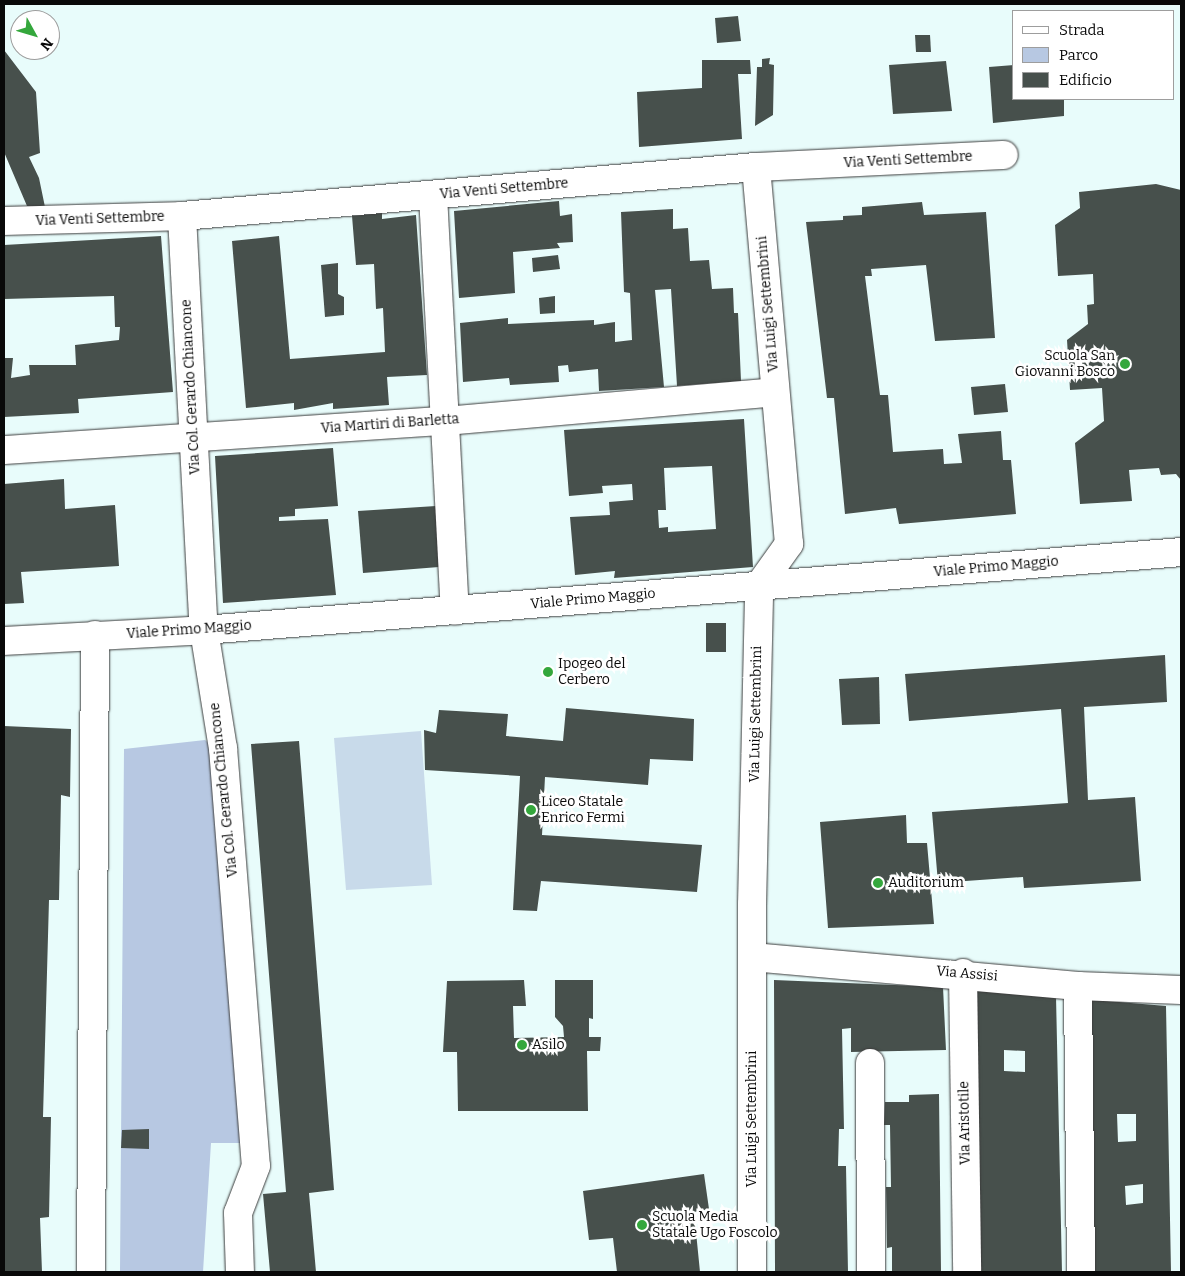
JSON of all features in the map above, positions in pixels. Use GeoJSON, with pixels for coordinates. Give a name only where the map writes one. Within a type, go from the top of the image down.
{"type":"FeatureCollection","features":[{"type":"Feature","properties":{"kind":"street","name":"Via Venti Settembre"},"geometry":{"type":"LineString","coordinates":[[4,221],[182,216],[756,167],[1004,156]]}},
{"type":"Feature","properties":{"kind":"street","name":"Via Luigi Settembrini"},"geometry":{"type":"LineString","coordinates":[[752,1272],[752,957],[759,586],[789,544],[756,167]]}},
{"type":"Feature","properties":{"kind":"street"},"geometry":{"type":"LineString","coordinates":[[433,195],[455,610]]}},
{"type":"Feature","properties":{"kind":"street","name":"Via Col. Gerardo Chiancone"},"geometry":{"type":"LineString","coordinates":[[182,216],[204,630],[223,748],[256,1166],[238,1213],[240,1272]]}},
{"type":"Feature","properties":{"kind":"street","name":"Via Martiri di Barletta"},"geometry":{"type":"LineString","coordinates":[[4,450],[194,436],[445,421],[775,392]]}},
{"type":"Feature","properties":{"kind":"street","name":"Viale Primo Maggio"},"geometry":{"type":"LineString","coordinates":[[4,641],[204,630],[1181,552]]}},
{"type":"Feature","properties":{"kind":"street"},"geometry":{"type":"LineString","coordinates":[[91,1272],[95,636]]}},
{"type":"Feature","properties":{"kind":"street","name":"Via Assisi"},"geometry":{"type":"LineString","coordinates":[[752,957],[963,973],[1078,986],[1181,990]]}},
{"type":"Feature","properties":{"kind":"street","name":"Via Aristotile"},"geometry":{"type":"LineString","coordinates":[[963,973],[966,1272]]}},
{"type":"Feature","properties":{"kind":"street"},"geometry":{"type":"LineString","coordinates":[[1078,986],[1081,1272]]}},
{"type":"Feature","properties":{"kind":"street"},"geometry":{"type":"LineString","coordinates":[[870,1063],[871,1272]]}},
{"type":"Feature","properties":{"kind":"green space"},"geometry":{"type":"Polygon","coordinates":[[[205,740],[212,746],[242,1143],[211,1143],[203,1272],[120,1272],[124,749],[205,740]]]}},
{"type":"Feature","properties":{"kind":"shaded area"},"geometry":{"type":"Polygon","coordinates":[[[421,731],[432,885],[346,890],[334,738],[421,731]]]}},
{"type":"Feature","properties":{"kind":"building"},"geometry":{"type":"Polygon","coordinates":[[[738,16],[741,41],[717,43],[715,18],[738,16]]]}},
{"type":"Feature","properties":{"kind":"building"},"geometry":{"type":"Polygon","coordinates":[[[915,35],[930,35],[931,52],[916,52],[915,35]]]}},
{"type":"Feature","properties":{"kind":"building"},"geometry":{"type":"Polygon","coordinates":[[[4,50],[36,92],[40,153],[29,157],[39,178],[45,207],[27,206],[4,152],[4,50]]]}},
{"type":"Feature","properties":{"kind":"building"},"geometry":{"type":"Polygon","coordinates":[[[770,58],[769,64],[774,65],[773,115],[755,126],[757,67],[762,67],[762,59],[770,58]]]}},
{"type":"Feature","properties":{"kind":"building"},"geometry":{"type":"Polygon","coordinates":[[[702,60],[750,60],[751,74],[738,74],[742,139],[639,147],[637,92],[702,88],[702,60]]]}},
{"type":"Feature","properties":{"kind":"building"},"geometry":{"type":"Polygon","coordinates":[[[946,61],[952,111],[893,114],[889,65],[946,61]]]}},
{"type":"Feature","properties":{"kind":"building"},"geometry":{"type":"Polygon","coordinates":[[[1012,65],[1012,100],[1064,100],[1064,116],[993,123],[989,67],[1012,65]]]}},
{"type":"Feature","properties":{"kind":"building","name":"Scuola San Giovanni Bosco"},"geometry":{"type":"Polygon","coordinates":[[[1156,184],[1181,190],[1181,480],[1176,474],[1161,475],[1159,468],[1129,470],[1132,501],[1080,504],[1075,443],[1104,421],[1102,388],[1070,390],[1067,340],[1088,324],[1087,305],[1094,304],[1093,274],[1058,276],[1055,225],[1080,208],[1079,192],[1156,184]]]}},
{"type":"Feature","properties":{"kind":"building"},"geometry":{"type":"Polygon","coordinates":[[[559,201],[560,216],[572,214],[573,242],[557,243],[560,248],[513,252],[515,293],[459,298],[454,211],[559,201]]]}},
{"type":"Feature","properties":{"kind":"building"},"geometry":{"type":"Polygon","coordinates":[[[922,202],[924,215],[986,212],[995,338],[935,341],[926,265],[871,269],[872,276],[865,276],[880,395],[888,395],[893,452],[943,449],[944,464],[962,463],[958,434],[1001,431],[1003,460],[1011,460],[1016,514],[899,524],[896,508],[845,514],[834,398],[827,398],[806,222],[843,220],[843,216],[862,215],[862,207],[922,202]]]}},
{"type":"Feature","properties":{"kind":"building"},"geometry":{"type":"Polygon","coordinates":[[[673,209],[673,229],[688,228],[690,261],[709,260],[712,289],[733,288],[734,313],[738,313],[741,381],[677,386],[671,289],[655,290],[664,387],[599,391],[598,369],[569,372],[568,365],[558,366],[559,382],[510,385],[509,378],[463,382],[460,323],[508,318],[508,324],[594,320],[594,325],[615,322],[615,342],[632,340],[630,293],[624,292],[621,212],[673,209]]]}},
{"type":"Feature","properties":{"kind":"building"},"geometry":{"type":"Polygon","coordinates":[[[382,213],[382,219],[416,215],[427,375],[387,377],[389,405],[333,409],[333,403],[294,410],[294,403],[246,408],[232,241],[279,236],[290,359],[385,352],[383,308],[376,309],[374,264],[356,265],[352,216],[382,213]]]}},
{"type":"Feature","properties":{"kind":"building"},"geometry":{"type":"Polygon","coordinates":[[[161,236],[173,392],[78,399],[79,413],[4,417],[4,358],[13,358],[11,378],[30,375],[29,365],[76,365],[75,345],[119,340],[120,327],[115,327],[114,296],[4,299],[4,245],[161,236]]]}},
{"type":"Feature","properties":{"kind":"building"},"geometry":{"type":"Polygon","coordinates":[[[558,255],[560,269],[533,272],[532,258],[558,255]]]}},
{"type":"Feature","properties":{"kind":"building"},"geometry":{"type":"Polygon","coordinates":[[[338,263],[338,294],[344,297],[344,315],[325,317],[321,265],[338,263]]]}},
{"type":"Feature","properties":{"kind":"building"},"geometry":{"type":"Polygon","coordinates":[[[555,296],[555,313],[540,314],[539,298],[555,296]]]}},
{"type":"Feature","properties":{"kind":"building"},"geometry":{"type":"Polygon","coordinates":[[[1005,384],[1008,412],[974,415],[971,387],[1005,384]]]}},
{"type":"Feature","properties":{"kind":"building"},"geometry":{"type":"Polygon","coordinates":[[[744,419],[753,567],[614,578],[615,571],[575,575],[570,517],[610,515],[609,502],[633,500],[632,484],[602,486],[603,493],[569,496],[564,430],[744,419]],[[712,466],[664,468],[666,510],[658,510],[659,528],[668,527],[668,532],[716,529],[712,466]]]}},
{"type":"Feature","properties":{"kind":"building"},"geometry":{"type":"Polygon","coordinates":[[[333,448],[338,506],[295,509],[295,516],[279,517],[279,521],[328,519],[336,595],[223,603],[215,456],[333,448]]]}},
{"type":"Feature","properties":{"kind":"building"},"geometry":{"type":"Polygon","coordinates":[[[64,479],[65,509],[115,505],[119,566],[21,572],[24,603],[4,604],[4,484],[64,479]]]}},
{"type":"Feature","properties":{"kind":"building"},"geometry":{"type":"Polygon","coordinates":[[[436,506],[439,567],[363,573],[358,511],[436,506]]]}},
{"type":"Feature","properties":{"kind":"building"},"geometry":{"type":"Polygon","coordinates":[[[706,623],[726,623],[726,652],[706,652],[706,623]]]}},
{"type":"Feature","properties":{"kind":"building"},"geometry":{"type":"Polygon","coordinates":[[[1165,655],[1167,702],[1084,707],[1088,800],[1135,797],[1141,881],[1024,888],[1023,877],[938,883],[932,812],[1068,803],[1061,709],[909,721],[905,674],[1165,655]]]}},
{"type":"Feature","properties":{"kind":"building"},"geometry":{"type":"Polygon","coordinates":[[[879,677],[880,724],[842,725],[839,679],[879,677]]]}},
{"type":"Feature","properties":{"kind":"building","name":"Liceo Statale Enrico Fermi"},"geometry":{"type":"Polygon","coordinates":[[[566,708],[694,719],[693,761],[650,759],[648,785],[545,777],[542,835],[702,845],[697,892],[541,881],[537,911],[513,910],[520,776],[425,770],[424,730],[436,733],[439,710],[508,714],[506,736],[563,741],[566,708]]]}},
{"type":"Feature","properties":{"kind":"building"},"geometry":{"type":"Polygon","coordinates":[[[4,726],[71,729],[70,797],[61,795],[59,900],[49,900],[43,1117],[51,1117],[49,1217],[40,1218],[42,1272],[4,1272],[4,726]]]}},
{"type":"Feature","properties":{"kind":"building"},"geometry":{"type":"Polygon","coordinates":[[[299,741],[334,1190],[309,1193],[316,1272],[270,1272],[263,1194],[286,1192],[251,744],[299,741]]]}},
{"type":"Feature","properties":{"kind":"building","name":"Auditorium"},"geometry":{"type":"Polygon","coordinates":[[[906,815],[907,843],[927,843],[934,924],[828,928],[820,822],[906,815]]]}},
{"type":"Feature","properties":{"kind":"building","name":"Asilo"},"geometry":{"type":"Polygon","coordinates":[[[524,980],[526,1006],[513,1006],[514,1038],[564,1037],[563,1026],[555,1017],[555,980],[593,980],[593,1019],[589,1018],[589,1037],[601,1037],[600,1051],[587,1051],[588,1111],[458,1111],[457,1052],[443,1052],[447,981],[524,980]]]}},
{"type":"Feature","properties":{"kind":"building"},"geometry":{"type":"Polygon","coordinates":[[[774,980],[943,987],[946,1050],[851,1052],[851,1028],[842,1029],[844,1129],[839,1129],[838,1166],[846,1166],[848,1272],[775,1272],[774,980]]]}},
{"type":"Feature","properties":{"kind":"building"},"geometry":{"type":"Polygon","coordinates":[[[973,989],[1056,996],[1062,1272],[976,1272],[973,989]],[[1004,1050],[1004,1071],[1025,1072],[1025,1051],[1004,1050]]]}},
{"type":"Feature","properties":{"kind":"building"},"geometry":{"type":"Polygon","coordinates":[[[1084,999],[1166,1006],[1171,1272],[1089,1272],[1084,999]],[[1117,1114],[1118,1142],[1136,1141],[1136,1114],[1117,1114]],[[1143,1184],[1125,1186],[1126,1205],[1143,1203],[1143,1184]]]}},
{"type":"Feature","properties":{"kind":"building"},"geometry":{"type":"Polygon","coordinates":[[[939,1094],[941,1272],[892,1272],[892,1247],[887,1248],[886,1187],[891,1187],[890,1125],[884,1125],[885,1102],[909,1102],[909,1095],[939,1094]]]}},
{"type":"Feature","properties":{"kind":"building"},"geometry":{"type":"Polygon","coordinates":[[[149,1129],[149,1149],[121,1148],[122,1130],[149,1129]]]}},
{"type":"Feature","properties":{"kind":"building","name":"Scuola Media Statale Ugo Foscolo"},"geometry":{"type":"Polygon","coordinates":[[[704,1174],[709,1209],[694,1212],[700,1272],[617,1272],[613,1238],[589,1240],[583,1191],[704,1174]]]}},
{"type":"Feature","properties":{"kind":"place","name":"Scuola San Giovanni Bosco"},"geometry":{"type":"Point","coordinates":[1125,364]}},
{"type":"Feature","properties":{"kind":"place","name":"Ipogeo del Cerbero"},"geometry":{"type":"Point","coordinates":[548,672]}},
{"type":"Feature","properties":{"kind":"place","name":"Liceo Statale Enrico Fermi"},"geometry":{"type":"Point","coordinates":[531,810]}},
{"type":"Feature","properties":{"kind":"place","name":"Auditorium"},"geometry":{"type":"Point","coordinates":[878,883]}},
{"type":"Feature","properties":{"kind":"place","name":"Asilo"},"geometry":{"type":"Point","coordinates":[522,1045]}},
{"type":"Feature","properties":{"kind":"place","name":"Scuola Media Statale Ugo Foscolo"},"geometry":{"type":"Point","coordinates":[642,1225]}}]}
